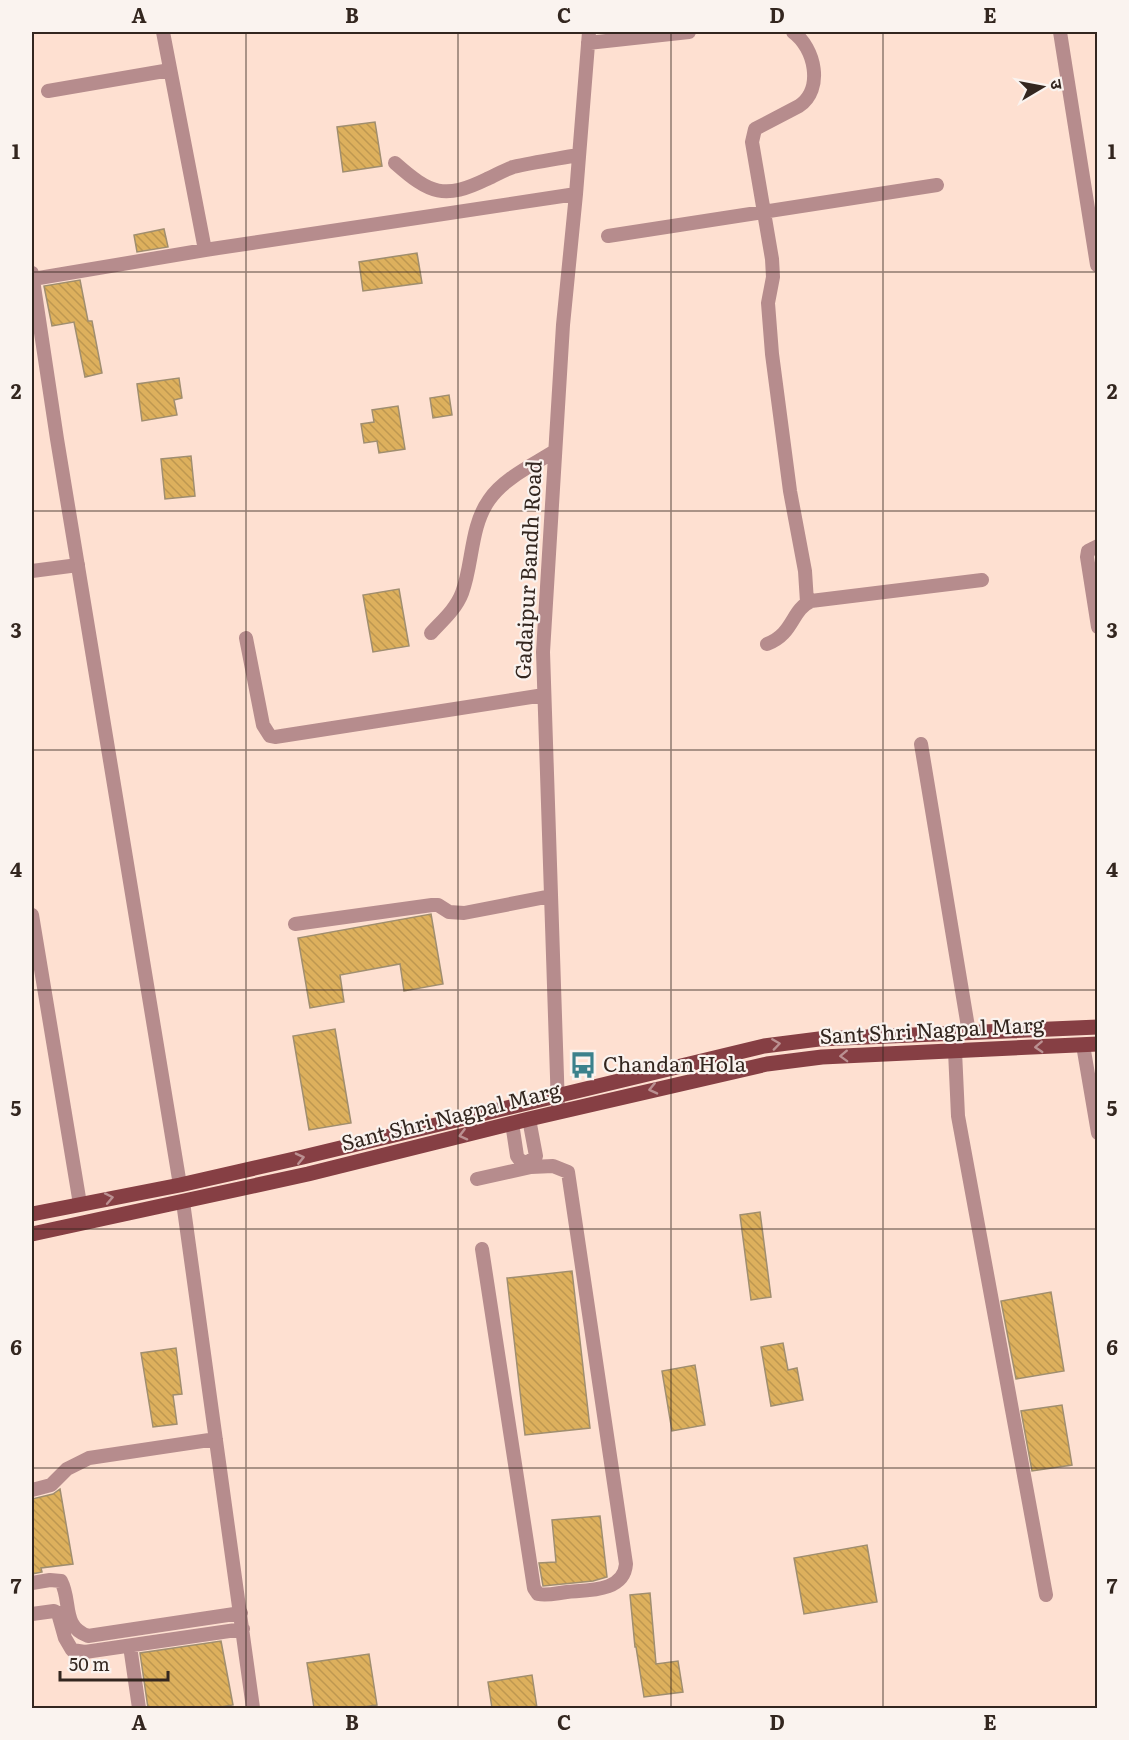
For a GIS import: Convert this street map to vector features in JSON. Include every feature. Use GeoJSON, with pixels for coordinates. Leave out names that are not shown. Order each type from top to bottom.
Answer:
{"type":"FeatureCollection","features":[{"type":"Feature","properties":{"kind":"main road","name":"Sant Shri Nagpal Marg"},"geometry":{"type":"LineString","coordinates":[[32,1214],[180,1185],[303,1157],[716,1056],[783,1043],[819,1039],[1098,1027]]}},
{"type":"Feature","properties":{"kind":"main road","name":"Sant Shri Nagpal Marg"},"geometry":{"type":"LineString","coordinates":[[32,1234],[308,1174],[528,1119],[767,1064],[822,1057],[1090,1045]]}},
{"type":"Feature","properties":{"kind":"street"},"geometry":{"type":"LineString","coordinates":[[163,32],[205,250]]}},
{"type":"Feature","properties":{"kind":"street"},"geometry":{"type":"LineString","coordinates":[[588,37],[690,32]]}},
{"type":"Feature","properties":{"kind":"street"},"geometry":{"type":"LineString","coordinates":[[793,32],[800,36],[812,59],[813,86],[806,101],[755,129],[752,151],[772,259],[773,278],[768,303],[772,354],[790,491],[805,571],[807,602]]}},
{"type":"Feature","properties":{"kind":"street"},"geometry":{"type":"LineString","coordinates":[[1060,32],[1097,266]]}},
{"type":"Feature","properties":{"kind":"street","name":"Gadaipur Bandh Road"},"geometry":{"type":"LineString","coordinates":[[559,1112],[543,652],[563,325],[588,37]]}},
{"type":"Feature","properties":{"kind":"street"},"geometry":{"type":"LineString","coordinates":[[48,91],[170,70]]}},
{"type":"Feature","properties":{"kind":"street"},"geometry":{"type":"LineString","coordinates":[[395,163],[428,189],[442,192],[467,188],[512,168],[578,155]]}},
{"type":"Feature","properties":{"kind":"street"},"geometry":{"type":"LineString","coordinates":[[608,236],[937,185]]}},
{"type":"Feature","properties":{"kind":"street"},"geometry":{"type":"LineString","coordinates":[[180,1185],[32,276],[576,194]]}},
{"type":"Feature","properties":{"kind":"street"},"geometry":{"type":"LineString","coordinates":[[431,633],[456,605],[462,593],[481,514],[488,501],[506,483],[555,451]]}},
{"type":"Feature","properties":{"kind":"street"},"geometry":{"type":"LineString","coordinates":[[1098,546],[1088,551],[1087,557],[1098,627]]}},
{"type":"Feature","properties":{"kind":"street"},"geometry":{"type":"LineString","coordinates":[[32,571],[78,565]]}},
{"type":"Feature","properties":{"kind":"street"},"geometry":{"type":"LineString","coordinates":[[767,644],[775,641],[786,631],[807,602],[900,588],[982,580]]}},
{"type":"Feature","properties":{"kind":"street"},"geometry":{"type":"LineString","coordinates":[[246,638],[263,725],[270,736],[275,737],[544,695]]}},
{"type":"Feature","properties":{"kind":"street"},"geometry":{"type":"LineString","coordinates":[[921,744],[969,1033]]}},
{"type":"Feature","properties":{"kind":"street"},"geometry":{"type":"LineString","coordinates":[[295,924],[432,905],[438,905],[449,912],[471,912],[550,896]]}},
{"type":"Feature","properties":{"kind":"street"},"geometry":{"type":"LineString","coordinates":[[32,915],[80,1204]]}},
{"type":"Feature","properties":{"kind":"street"},"geometry":{"type":"LineString","coordinates":[[1090,1045],[1098,1132]]}},
{"type":"Feature","properties":{"kind":"street"},"geometry":{"type":"LineString","coordinates":[[955,1051],[958,1116],[1046,1595]]}},
{"type":"Feature","properties":{"kind":"street"},"geometry":{"type":"LineString","coordinates":[[477,1179],[530,1164],[536,1156],[528,1119]]}},
{"type":"Feature","properties":{"kind":"street"},"geometry":{"type":"LineString","coordinates":[[482,1249],[534,1588],[538,1594],[548,1595],[600,1590],[620,1580],[626,1572],[626,1564],[568,1172],[553,1166],[522,1163],[517,1156],[512,1123]]}},
{"type":"Feature","properties":{"kind":"street"},"geometry":{"type":"LineString","coordinates":[[183,1202],[253,1708]]}},
{"type":"Feature","properties":{"kind":"street"},"geometry":{"type":"LineString","coordinates":[[32,1490],[51,1485],[67,1469],[89,1458],[216,1439]]}},
{"type":"Feature","properties":{"kind":"street"},"geometry":{"type":"LineString","coordinates":[[32,1583],[61,1581],[65,1588],[72,1624],[78,1632],[88,1636],[241,1613]]}},
{"type":"Feature","properties":{"kind":"street"},"geometry":{"type":"LineString","coordinates":[[32,1614],[54,1611],[58,1613],[65,1638],[72,1650],[86,1652],[243,1629]]}},
{"type":"Feature","properties":{"kind":"street"},"geometry":{"type":"LineString","coordinates":[[130,1646],[140,1708]]}},
{"type":"Feature","properties":{"kind":"building"},"geometry":{"type":"Polygon","coordinates":[[[375,122],[382,166],[343,172],[337,127],[375,122]]]}},
{"type":"Feature","properties":{"kind":"building"},"geometry":{"type":"Polygon","coordinates":[[[164,229],[168,247],[137,252],[134,235],[164,229]]]}},
{"type":"Feature","properties":{"kind":"building"},"geometry":{"type":"Polygon","coordinates":[[[417,253],[422,283],[363,291],[359,262],[417,253]]]}},
{"type":"Feature","properties":{"kind":"building"},"geometry":{"type":"Polygon","coordinates":[[[80,280],[88,321],[92,321],[102,373],[85,377],[74,322],[52,326],[44,286],[80,280]]]}},
{"type":"Feature","properties":{"kind":"building"},"geometry":{"type":"Polygon","coordinates":[[[179,378],[182,398],[174,400],[177,415],[142,421],[137,384],[179,378]]]}},
{"type":"Feature","properties":{"kind":"building"},"geometry":{"type":"Polygon","coordinates":[[[449,395],[452,415],[433,418],[430,398],[449,395]]]}},
{"type":"Feature","properties":{"kind":"building"},"geometry":{"type":"Polygon","coordinates":[[[398,406],[405,449],[379,453],[377,441],[364,443],[361,424],[374,422],[372,410],[398,406]]]}},
{"type":"Feature","properties":{"kind":"building"},"geometry":{"type":"Polygon","coordinates":[[[191,456],[195,496],[165,499],[161,459],[191,456]]]}},
{"type":"Feature","properties":{"kind":"building"},"geometry":{"type":"Polygon","coordinates":[[[399,589],[409,646],[373,652],[363,595],[399,589]]]}},
{"type":"Feature","properties":{"kind":"building"},"geometry":{"type":"Polygon","coordinates":[[[431,914],[443,984],[404,991],[400,964],[340,975],[344,1002],[310,1008],[298,938],[431,914]]]}},
{"type":"Feature","properties":{"kind":"building"},"geometry":{"type":"Polygon","coordinates":[[[335,1029],[351,1123],[309,1130],[293,1036],[335,1029]]]}},
{"type":"Feature","properties":{"kind":"building"},"geometry":{"type":"Polygon","coordinates":[[[760,1212],[771,1297],[751,1300],[740,1215],[760,1212]]]}},
{"type":"Feature","properties":{"kind":"building"},"geometry":{"type":"Polygon","coordinates":[[[572,1271],[590,1428],[525,1435],[507,1278],[572,1271]]]}},
{"type":"Feature","properties":{"kind":"building"},"geometry":{"type":"Polygon","coordinates":[[[1051,1292],[1064,1371],[1016,1379],[1001,1301],[1051,1292]]]}},
{"type":"Feature","properties":{"kind":"building"},"geometry":{"type":"Polygon","coordinates":[[[783,1343],[788,1370],[797,1368],[803,1400],[771,1406],[761,1347],[783,1343]]]}},
{"type":"Feature","properties":{"kind":"building"},"geometry":{"type":"Polygon","coordinates":[[[176,1348],[182,1394],[173,1395],[177,1424],[153,1427],[141,1353],[176,1348]]]}},
{"type":"Feature","properties":{"kind":"building"},"geometry":{"type":"Polygon","coordinates":[[[695,1365],[705,1425],[672,1431],[662,1371],[695,1365]]]}},
{"type":"Feature","properties":{"kind":"building"},"geometry":{"type":"Polygon","coordinates":[[[1062,1405],[1072,1465],[1032,1471],[1021,1411],[1062,1405]]]}},
{"type":"Feature","properties":{"kind":"building"},"geometry":{"type":"Polygon","coordinates":[[[60,1489],[73,1564],[41,1568],[42,1572],[32,1574],[32,1499],[53,1494],[60,1489]]]}},
{"type":"Feature","properties":{"kind":"building"},"geometry":{"type":"Polygon","coordinates":[[[600,1516],[607,1577],[593,1581],[543,1586],[539,1563],[556,1562],[552,1520],[600,1516]]]}},
{"type":"Feature","properties":{"kind":"building"},"geometry":{"type":"Polygon","coordinates":[[[867,1545],[877,1602],[804,1614],[794,1558],[867,1545]]]}},
{"type":"Feature","properties":{"kind":"building"},"geometry":{"type":"Polygon","coordinates":[[[650,1593],[656,1664],[678,1661],[683,1692],[644,1697],[635,1647],[630,1595],[650,1593]]]}},
{"type":"Feature","properties":{"kind":"building"},"geometry":{"type":"Polygon","coordinates":[[[221,1641],[233,1705],[214,1708],[148,1708],[140,1653],[221,1641]]]}},
{"type":"Feature","properties":{"kind":"building"},"geometry":{"type":"Polygon","coordinates":[[[369,1654],[377,1705],[356,1708],[314,1708],[307,1663],[369,1654]]]}},
{"type":"Feature","properties":{"kind":"building"},"geometry":{"type":"Polygon","coordinates":[[[532,1675],[537,1708],[492,1708],[488,1682],[532,1675]]]}},
{"type":"Feature","properties":{"kind":"place","name":"Chandan Hola"},"geometry":{"type":"Point","coordinates":[583,1065]}}]}
